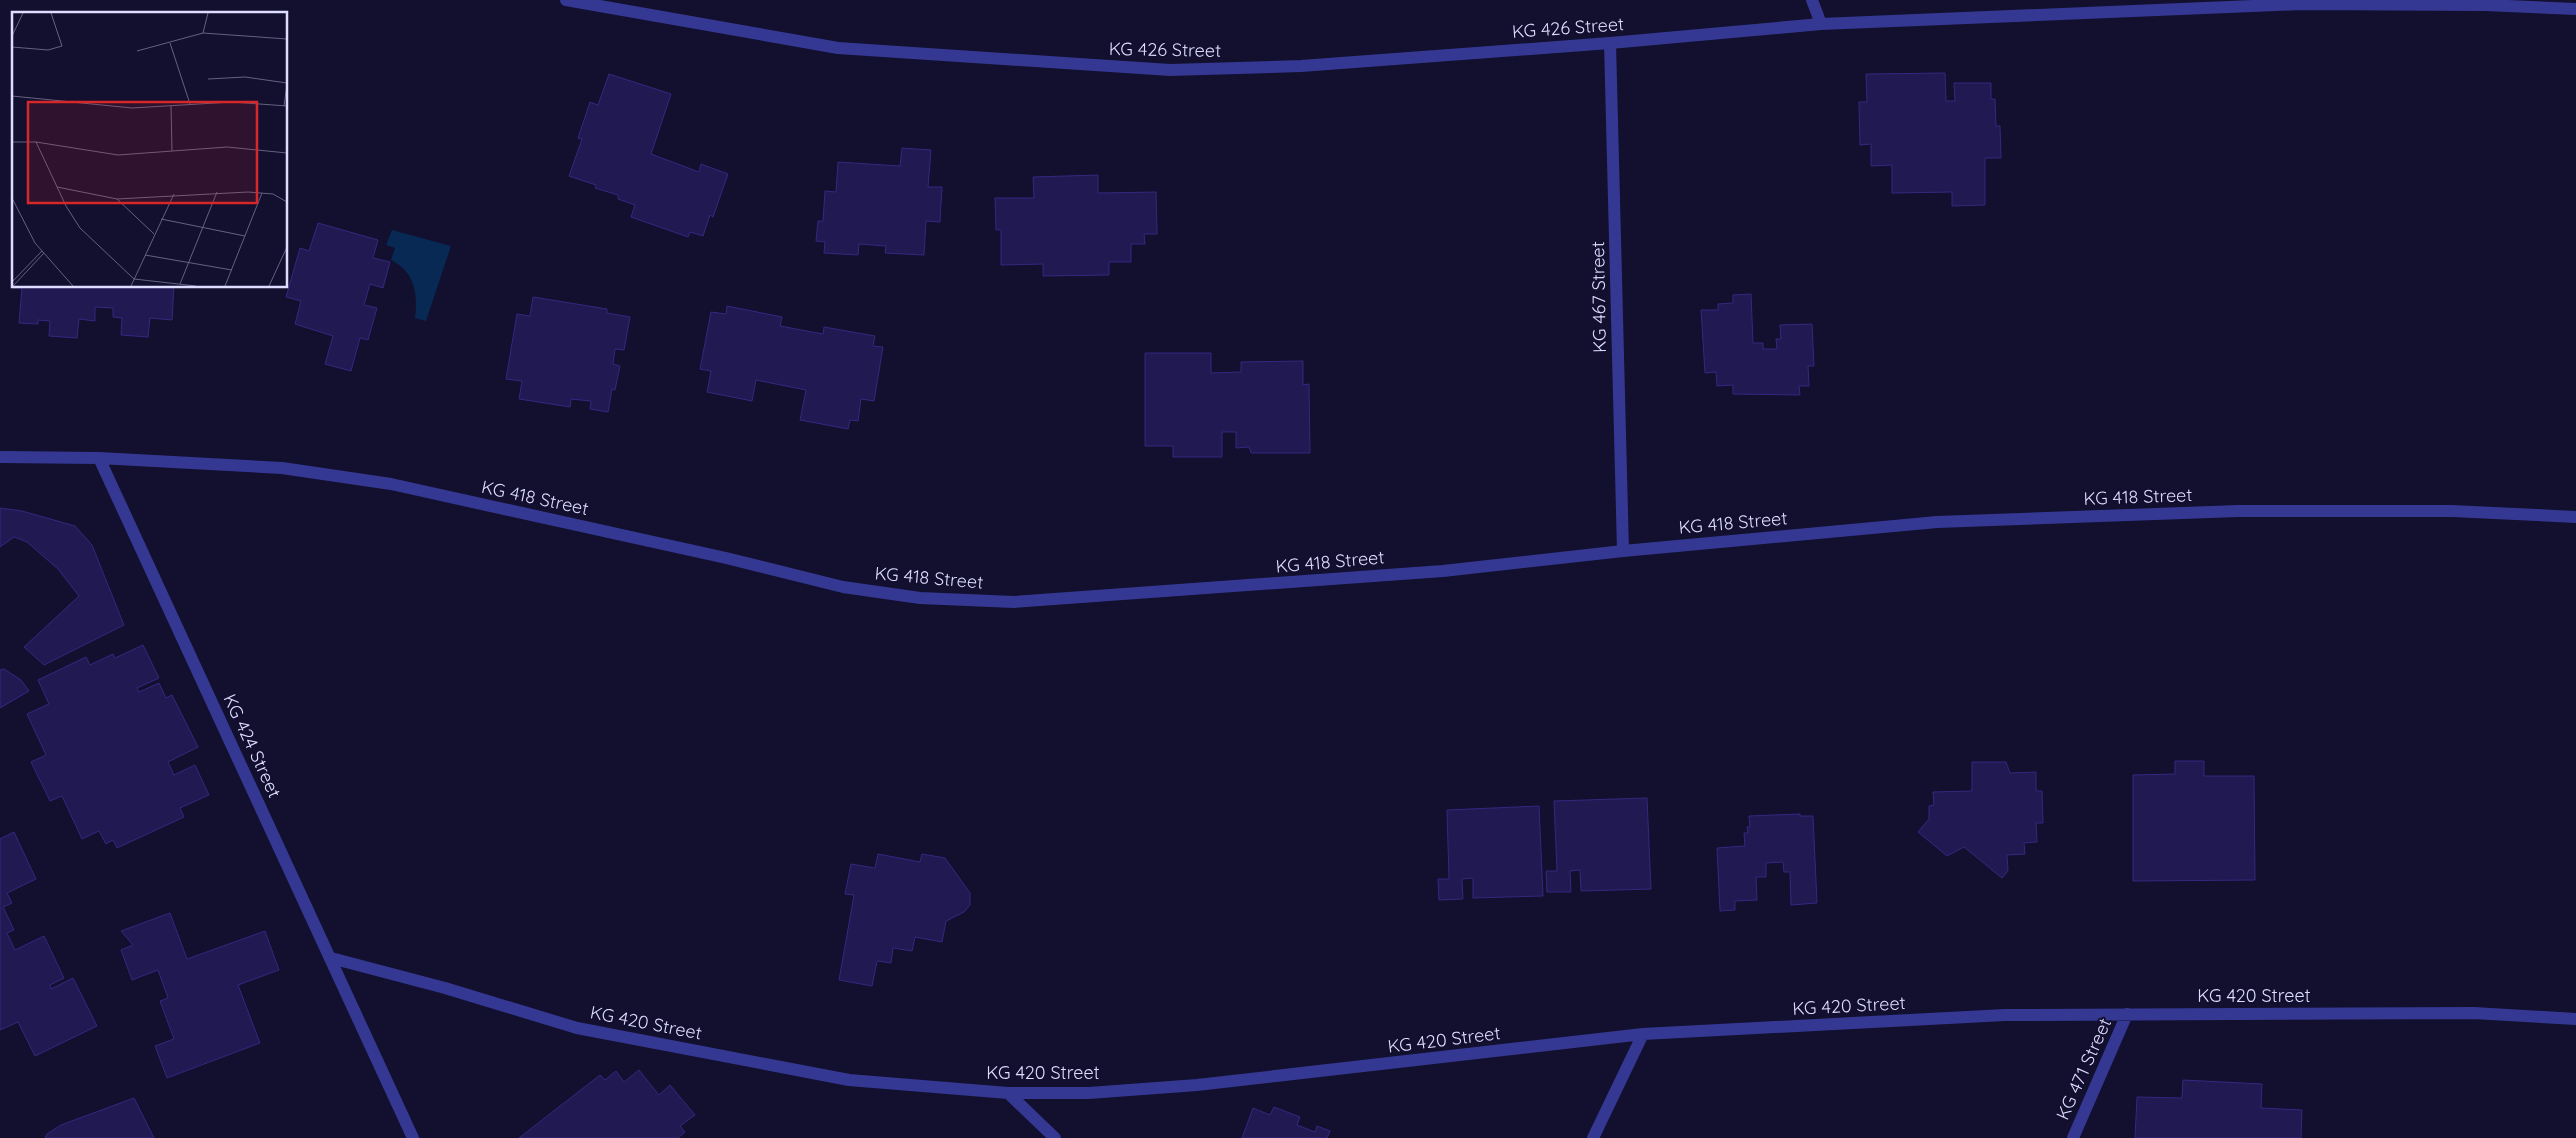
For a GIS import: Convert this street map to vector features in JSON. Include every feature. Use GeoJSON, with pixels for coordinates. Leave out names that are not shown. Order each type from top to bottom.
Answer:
{"type":"FeatureCollection","features":[{"type":"Feature","properties":{"kind":"street","name":"KG 426 Street"},"geometry":{"type":"LineString","coordinates":[[566,0],[838,48],[1170,70],[1301,66],[1610,43],[1821,24],[2301,4],[2485,5],[2576,9]]}},
{"type":"Feature","properties":{"kind":"street"},"geometry":{"type":"LineString","coordinates":[[1812,0],[1821,24]]}},
{"type":"Feature","properties":{"kind":"street","name":"KG 467 Street"},"geometry":{"type":"LineString","coordinates":[[1610,43],[1623,551]]}},
{"type":"Feature","properties":{"kind":"street"},"geometry":{"type":"LineString","coordinates":[[0,457],[99,458]]}},
{"type":"Feature","properties":{"kind":"street","name":"KG 418 Street"},"geometry":{"type":"LineString","coordinates":[[99,458],[282,468],[391,484],[726,558],[843,587],[920,598],[1014,602],[1443,571],[1623,551],[1937,522],[2219,511],[2452,511],[2576,517]]}},
{"type":"Feature","properties":{"kind":"street","name":"KG 424 Street"},"geometry":{"type":"LineString","coordinates":[[99,458],[413,1138]]}},
{"type":"Feature","properties":{"kind":"street","name":"KG 420 Street"},"geometry":{"type":"LineString","coordinates":[[331,958],[445,988],[577,1028],[849,1080],[1008,1093],[1089,1093],[1197,1085],[1643,1034],[2004,1015],[2474,1013],[2576,1019]]}},
{"type":"Feature","properties":{"kind":"street","name":"KG 471 Street"},"geometry":{"type":"LineString","coordinates":[[2072,1138],[2127,1014]]}},
{"type":"Feature","properties":{"kind":"street"},"geometry":{"type":"LineString","coordinates":[[1593,1138],[1643,1034]]}},
{"type":"Feature","properties":{"kind":"street"},"geometry":{"type":"LineString","coordinates":[[1008,1093],[1055,1138]]}},
{"type":"Feature","properties":{"kind":"water"},"geometry":{"type":"Polygon","coordinates":[[[392,230],[451,246],[426,321],[415,318],[416,300],[413,284],[405,271],[391,260],[395,248],[386,245],[392,230]]]}},
{"type":"Feature","properties":{"kind":"building"},"geometry":{"type":"Polygon","coordinates":[[[1945,73],[1946,101],[1955,101],[1954,83],[1991,83],[1991,99],[1995,99],[1996,126],[2000,126],[2001,158],[1985,158],[1985,205],[1952,206],[1952,192],[1892,193],[1892,165],[1871,166],[1871,144],[1860,145],[1859,102],[1867,102],[1866,74],[1945,73]]]}},
{"type":"Feature","properties":{"kind":"building"},"geometry":{"type":"Polygon","coordinates":[[[609,74],[671,94],[651,154],[699,172],[701,164],[728,174],[713,217],[710,215],[703,236],[690,232],[688,237],[631,217],[635,205],[618,199],[618,195],[595,188],[596,185],[569,176],[582,139],[578,138],[590,102],[598,105],[609,74]]]}},
{"type":"Feature","properties":{"kind":"building"},"geometry":{"type":"Polygon","coordinates":[[[902,148],[931,150],[928,187],[942,187],[940,222],[926,221],[924,255],[885,253],[886,246],[859,244],[858,255],[824,253],[825,242],[816,241],[818,221],[823,221],[825,191],[836,192],[838,162],[900,166],[902,148]]]}},
{"type":"Feature","properties":{"kind":"building"},"geometry":{"type":"Polygon","coordinates":[[[1098,175],[1098,193],[1156,192],[1157,234],[1144,234],[1145,244],[1131,244],[1131,262],[1109,262],[1109,275],[1043,276],[1043,264],[1001,265],[1001,230],[996,230],[995,198],[1034,198],[1033,177],[1098,175]]]}},
{"type":"Feature","properties":{"kind":"building"},"geometry":{"type":"Polygon","coordinates":[[[318,223],[378,240],[373,258],[390,262],[383,288],[370,284],[364,305],[377,308],[368,340],[360,338],[351,371],[325,364],[333,336],[295,324],[301,301],[286,297],[300,248],[309,251],[318,223]]]}},
{"type":"Feature","properties":{"kind":"building"},"geometry":{"type":"Polygon","coordinates":[[[22,288],[174,288],[172,320],[150,318],[148,337],[121,335],[122,318],[113,317],[113,308],[95,307],[95,321],[79,319],[77,338],[49,336],[50,321],[38,320],[38,324],[19,323],[22,288]]]}},
{"type":"Feature","properties":{"kind":"building"},"geometry":{"type":"Polygon","coordinates":[[[1751,294],[1753,343],[1763,343],[1763,349],[1777,349],[1776,339],[1781,339],[1780,325],[1812,324],[1814,366],[1808,366],[1809,386],[1799,386],[1800,395],[1733,394],[1733,385],[1717,386],[1716,372],[1705,373],[1701,310],[1718,310],[1718,304],[1733,303],[1733,295],[1751,294]]]}},
{"type":"Feature","properties":{"kind":"building"},"geometry":{"type":"Polygon","coordinates":[[[533,297],[607,309],[607,313],[630,317],[624,350],[615,349],[613,364],[620,366],[615,390],[612,389],[608,412],[590,409],[591,401],[571,399],[570,407],[519,399],[522,381],[506,379],[517,314],[530,316],[533,297]]]}},
{"type":"Feature","properties":{"kind":"building"},"geometry":{"type":"Polygon","coordinates":[[[727,306],[782,317],[780,326],[823,334],[824,327],[875,336],[873,346],[883,347],[874,401],[861,399],[858,421],[850,420],[848,429],[800,420],[806,390],[756,380],[752,401],[707,392],[711,371],[700,369],[711,312],[726,314],[727,306]]]}},
{"type":"Feature","properties":{"kind":"building"},"geometry":{"type":"Polygon","coordinates":[[[1145,353],[1211,353],[1211,373],[1241,372],[1241,362],[1303,361],[1303,385],[1309,384],[1310,453],[1251,453],[1249,447],[1236,448],[1236,432],[1222,432],[1222,457],[1173,457],[1173,446],[1145,446],[1145,353]]]}},
{"type":"Feature","properties":{"kind":"building"},"geometry":{"type":"Polygon","coordinates":[[[0,508],[22,511],[75,526],[92,545],[124,625],[44,665],[24,647],[79,596],[58,569],[27,542],[14,537],[0,547],[0,508]]]}},
{"type":"Feature","properties":{"kind":"building"},"geometry":{"type":"Polygon","coordinates":[[[143,645],[159,678],[137,688],[139,692],[159,683],[166,698],[172,695],[198,747],[168,762],[174,775],[195,765],[209,795],[180,808],[184,817],[117,848],[113,840],[106,844],[99,831],[82,839],[62,796],[50,801],[31,762],[46,755],[27,714],[49,704],[38,680],[86,657],[90,665],[113,654],[115,658],[143,645]]]}},
{"type":"Feature","properties":{"kind":"building"},"geometry":{"type":"Polygon","coordinates":[[[4,669],[21,680],[29,691],[0,708],[0,670],[4,669]]]}},
{"type":"Feature","properties":{"kind":"building"},"geometry":{"type":"Polygon","coordinates":[[[2175,761],[2204,761],[2204,776],[2254,776],[2255,880],[2133,881],[2133,775],[2175,774],[2175,761]]]}},
{"type":"Feature","properties":{"kind":"building"},"geometry":{"type":"Polygon","coordinates":[[[1972,762],[2006,762],[2010,773],[2036,772],[2036,791],[2042,791],[2043,823],[2036,823],[2037,842],[2024,843],[2025,854],[2007,855],[2008,871],[2002,878],[1964,847],[1947,856],[1918,832],[1929,819],[1929,806],[1934,805],[1933,792],[1972,791],[1972,762]]]}},
{"type":"Feature","properties":{"kind":"building"},"geometry":{"type":"Polygon","coordinates":[[[1647,798],[1651,889],[1581,891],[1580,870],[1570,871],[1571,892],[1547,892],[1546,871],[1557,871],[1554,801],[1647,798]]]}},
{"type":"Feature","properties":{"kind":"building"},"geometry":{"type":"Polygon","coordinates":[[[1539,806],[1543,896],[1473,898],[1473,878],[1462,879],[1463,899],[1439,900],[1438,879],[1449,879],[1447,810],[1539,806]]]}},
{"type":"Feature","properties":{"kind":"building"},"geometry":{"type":"Polygon","coordinates":[[[1800,814],[1800,816],[1813,816],[1817,903],[1791,905],[1790,872],[1784,872],[1783,862],[1766,863],[1766,877],[1756,877],[1757,900],[1735,901],[1735,910],[1720,911],[1717,848],[1745,846],[1744,833],[1748,833],[1747,827],[1750,827],[1749,816],[1800,814]]]}},
{"type":"Feature","properties":{"kind":"building"},"geometry":{"type":"Polygon","coordinates":[[[14,832],[36,879],[7,893],[12,903],[3,907],[14,930],[7,933],[15,950],[44,936],[64,978],[50,985],[51,989],[73,978],[97,1026],[35,1056],[18,1022],[0,1030],[0,839],[14,832]]]}},
{"type":"Feature","properties":{"kind":"building"},"geometry":{"type":"Polygon","coordinates":[[[878,854],[920,862],[922,854],[945,858],[970,893],[970,905],[964,912],[946,921],[942,942],[915,937],[912,951],[893,948],[891,963],[877,961],[872,986],[839,980],[854,895],[845,894],[851,864],[875,868],[878,854]]]}},
{"type":"Feature","properties":{"kind":"building"},"geometry":{"type":"Polygon","coordinates":[[[170,913],[187,959],[265,931],[279,970],[238,985],[260,1043],[167,1078],[155,1046],[174,1039],[160,1001],[168,998],[158,970],[132,980],[121,950],[133,945],[121,931],[170,913]]]}},
{"type":"Feature","properties":{"kind":"building"},"geometry":{"type":"Polygon","coordinates":[[[639,1070],[659,1095],[670,1085],[695,1115],[680,1126],[685,1132],[678,1138],[519,1138],[600,1075],[605,1080],[616,1071],[624,1082],[639,1070]]]}},
{"type":"Feature","properties":{"kind":"building"},"geometry":{"type":"Polygon","coordinates":[[[2183,1080],[2262,1084],[2261,1108],[2302,1110],[2301,1138],[2135,1138],[2137,1097],[2182,1098],[2183,1080]]]}},
{"type":"Feature","properties":{"kind":"building"},"geometry":{"type":"Polygon","coordinates":[[[134,1098],[154,1138],[45,1138],[47,1134],[61,1125],[134,1098]]]}},
{"type":"Feature","properties":{"kind":"building"},"geometry":{"type":"Polygon","coordinates":[[[1274,1107],[1300,1117],[1297,1125],[1315,1132],[1317,1126],[1330,1131],[1327,1138],[1242,1138],[1253,1108],[1270,1115],[1274,1107]]]}}]}
